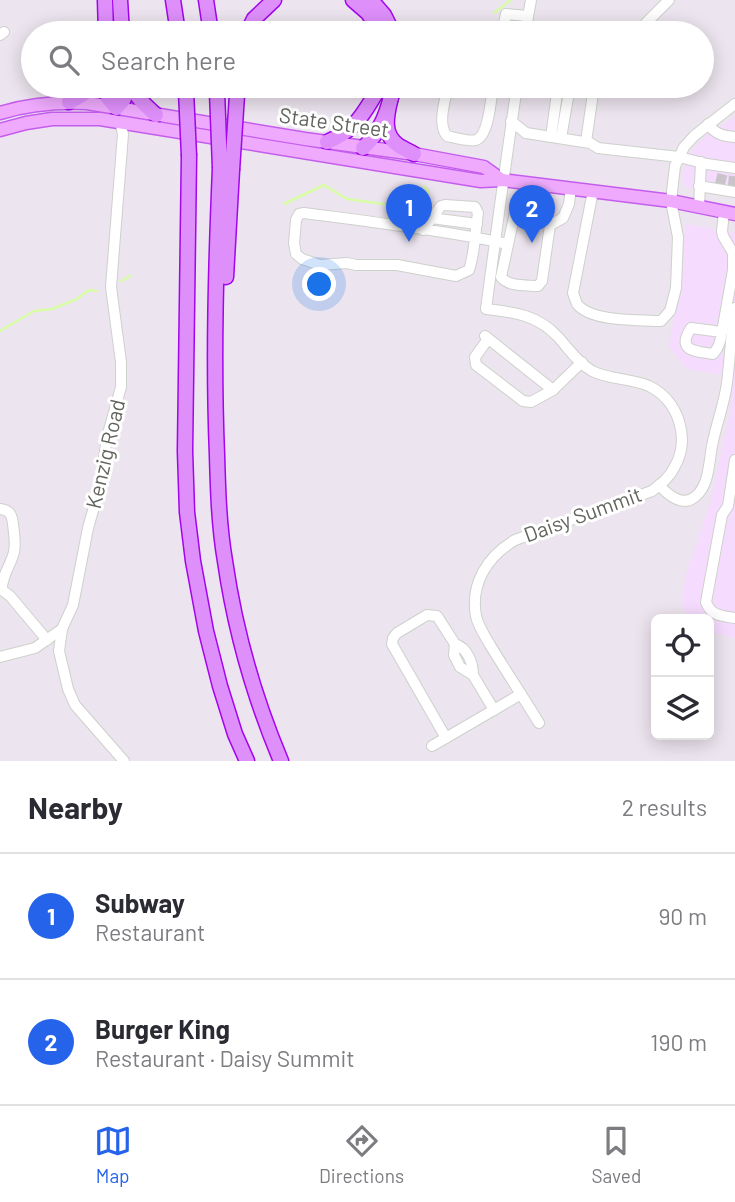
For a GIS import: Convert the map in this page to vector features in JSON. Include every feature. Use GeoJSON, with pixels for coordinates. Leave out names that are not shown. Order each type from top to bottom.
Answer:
{"type":"FeatureCollection","features":[{"type":"Feature","properties":{"kind":"highway"},"geometry":{"type":"LineString","coordinates":[[105,0],[106,21]]}},
{"type":"Feature","properties":{"kind":"highway"},"geometry":{"type":"LineString","coordinates":[[120,0],[121,21]]}},
{"type":"Feature","properties":{"kind":"highway"},"geometry":{"type":"LineString","coordinates":[[173,0],[176,21]]}},
{"type":"Feature","properties":{"kind":"highway"},"geometry":{"type":"LineString","coordinates":[[206,0],[209,21]]}},
{"type":"Feature","properties":{"kind":"highway"},"geometry":{"type":"LineString","coordinates":[[253,21],[274,0]]}},
{"type":"Feature","properties":{"kind":"highway"},"geometry":{"type":"LineString","coordinates":[[353,0],[373,21]]}},
{"type":"Feature","properties":{"kind":"highway"},"geometry":{"type":"LineString","coordinates":[[372,0],[387,21]]}},
{"type":"Feature","properties":{"kind":"highway"},"geometry":{"type":"LineString","coordinates":[[69,102],[76,98]]}},
{"type":"Feature","properties":{"kind":"highway"},"geometry":{"type":"LineString","coordinates":[[108,98],[118,115]]}},
{"type":"Feature","properties":{"kind":"highway"},"geometry":{"type":"LineString","coordinates":[[118,115],[124,98]]}},
{"type":"Feature","properties":{"kind":"highway"},"geometry":{"type":"LineString","coordinates":[[138,98],[156,115]]}},
{"type":"Feature","properties":{"kind":"highway"},"geometry":{"type":"LineString","coordinates":[[186,98],[189,156],[185,438],[187,512],[206,631],[235,734],[247,761]]}},
{"type":"Feature","properties":{"kind":"highway"},"geometry":{"type":"LineString","coordinates":[[218,98],[226,169]]}},
{"type":"Feature","properties":{"kind":"highway"},"geometry":{"type":"LineString","coordinates":[[236,98],[226,169],[215,418],[221,532],[229,589],[248,670],[281,761]]}},
{"type":"Feature","properties":{"kind":"highway"},"geometry":{"type":"LineString","coordinates":[[327,142],[340,137],[353,127],[379,98]]}},
{"type":"Feature","properties":{"kind":"highway"},"geometry":{"type":"LineString","coordinates":[[362,154],[379,130],[385,98]]}},
{"type":"Feature","properties":{"kind":"highway"},"geometry":{"type":"LineString","coordinates":[[387,98],[387,131],[394,141],[415,154]]}},
{"type":"Feature","properties":{"kind":"main road"},"geometry":{"type":"LineString","coordinates":[[0,113],[21,107],[69,102],[118,115]]}},
{"type":"Feature","properties":{"kind":"main road"},"geometry":{"type":"LineString","coordinates":[[0,130],[52,119],[118,115]]}},
{"type":"Feature","properties":{"kind":"main road","name":"State Street"},"geometry":{"type":"LineString","coordinates":[[118,115],[156,115],[327,142],[362,154],[415,154],[484,167],[502,180]]}},
{"type":"Feature","properties":{"kind":"main road","name":"State Street"},"geometry":{"type":"LineString","coordinates":[[118,115],[362,154],[481,181],[502,180],[571,188],[671,201],[730,213]]}},
{"type":"Feature","properties":{"kind":"street"},"geometry":{"type":"LineString","coordinates":[[527,21],[531,0]]}},
{"type":"Feature","properties":{"kind":"street"},"geometry":{"type":"LineString","coordinates":[[648,21],[669,0]]}},
{"type":"Feature","properties":{"kind":"street"},"geometry":{"type":"LineString","coordinates":[[505,21],[506,14],[528,16]]}},
{"type":"Feature","properties":{"kind":"street"},"geometry":{"type":"LineString","coordinates":[[445,98],[442,130],[447,136],[475,141],[486,131],[491,98]]}},
{"type":"Feature","properties":{"kind":"street"},"geometry":{"type":"LineString","coordinates":[[495,241],[515,98]]}},
{"type":"Feature","properties":{"kind":"street"},"geometry":{"type":"LineString","coordinates":[[556,138],[564,98]]}},
{"type":"Feature","properties":{"kind":"street"},"geometry":{"type":"LineString","coordinates":[[586,142],[590,98]]}},
{"type":"Feature","properties":{"kind":"street"},"geometry":{"type":"LineString","coordinates":[[593,191],[573,293],[577,303],[587,312],[610,318],[661,321],[670,311],[676,288],[678,237],[671,201],[673,175],[679,157],[694,136],[735,104]]}},
{"type":"Feature","properties":{"kind":"street","name":"Kenzig Road"},"geometry":{"type":"LineString","coordinates":[[118,115],[123,134],[111,287],[121,362],[121,387],[107,437],[97,497],[73,605],[62,629],[59,645],[70,697],[124,761]]}},
{"type":"Feature","properties":{"kind":"street"},"geometry":{"type":"LineString","coordinates":[[512,121],[526,133],[586,142],[598,148],[679,157],[729,169],[734,174]]}},
{"type":"Feature","properties":{"kind":"street"},"geometry":{"type":"LineString","coordinates":[[708,124],[718,134],[735,137]]}},
{"type":"Feature","properties":{"kind":"street"},"geometry":{"type":"LineString","coordinates":[[509,140],[526,133]]}},
{"type":"Feature","properties":{"kind":"street"},"geometry":{"type":"LineString","coordinates":[[699,206],[701,162]]}},
{"type":"Feature","properties":{"kind":"street"},"geometry":{"type":"LineString","coordinates":[[699,186],[733,190]]}},
{"type":"Feature","properties":{"kind":"street"},"geometry":{"type":"LineString","coordinates":[[550,225],[563,218],[567,211],[571,188]]}},
{"type":"Feature","properties":{"kind":"street"},"geometry":{"type":"LineString","coordinates":[[423,230],[438,208],[445,205],[475,207],[478,213],[477,224],[475,237],[472,259],[469,270],[456,276],[397,265],[320,265],[302,260],[296,254],[294,243],[296,220],[299,214],[304,213],[423,230],[475,237],[508,244]]}},
{"type":"Feature","properties":{"kind":"street"},"geometry":{"type":"LineString","coordinates":[[659,485],[668,495],[685,500],[695,498],[704,485],[726,391],[726,330],[733,253],[722,231],[730,213]]}},
{"type":"Feature","properties":{"kind":"street"},"geometry":{"type":"LineString","coordinates":[[516,215],[547,221],[550,225],[542,281],[538,286],[504,281],[502,277],[514,217],[516,215]]}},
{"type":"Feature","properties":{"kind":"street"},"geometry":{"type":"LineString","coordinates":[[431,218],[477,224]]}},
{"type":"Feature","properties":{"kind":"street","name":"Daisy Summit"},"geometry":{"type":"LineString","coordinates":[[495,241],[486,309],[538,320],[592,370],[606,376],[647,385],[667,400],[679,421],[682,434],[682,447],[674,469],[652,491],[515,540],[502,548],[480,575],[475,602],[476,615],[484,634],[539,723]]}},
{"type":"Feature","properties":{"kind":"street"},"geometry":{"type":"LineString","coordinates":[[726,330],[735,308]]}},
{"type":"Feature","properties":{"kind":"street"},"geometry":{"type":"LineString","coordinates":[[553,390],[487,338],[475,357],[476,365],[523,401],[531,402],[553,390],[558,387],[582,362]]}},
{"type":"Feature","properties":{"kind":"street"},"geometry":{"type":"LineString","coordinates":[[735,460],[731,506],[722,515],[706,602],[716,615],[735,618]]}},
{"type":"Feature","properties":{"kind":"street"},"geometry":{"type":"LineString","coordinates":[[0,509],[10,514],[15,538],[14,552],[2,582],[2,590],[47,640]]}},
{"type":"Feature","properties":{"kind":"street"},"geometry":{"type":"LineString","coordinates":[[446,738],[392,644],[395,634],[429,614],[439,617],[455,644],[455,657],[460,667],[473,675],[494,710]]}},
{"type":"Feature","properties":{"kind":"street"},"geometry":{"type":"LineString","coordinates":[[0,657],[35,648],[62,629]]}},
{"type":"Feature","properties":{"kind":"street"},"geometry":{"type":"LineString","coordinates":[[432,746],[521,694]]}},
{"type":"Feature","properties":{"kind":"shaded area"},"geometry":{"type":"Polygon","coordinates":[[[735,117],[735,196],[685,187],[682,175],[690,154],[708,134],[735,117]]]}},
{"type":"Feature","properties":{"kind":"shaded area"},"geometry":{"type":"Polygon","coordinates":[[[686,224],[735,233],[735,638],[714,633],[714,614],[686,614],[681,603],[686,574],[711,500],[729,416],[733,377],[687,369],[669,347],[686,224]]]}},
{"type":"Feature","properties":{"kind":"waterway"},"geometry":{"type":"LineString","coordinates":[[494,13],[511,0]]}},
{"type":"Feature","properties":{"kind":"waterway"},"geometry":{"type":"LineString","coordinates":[[284,204],[324,185],[347,199],[406,207],[419,202],[427,195],[428,191],[424,186]]}},
{"type":"Feature","properties":{"kind":"waterway"},"geometry":{"type":"LineString","coordinates":[[121,281],[130,276]]}},
{"type":"Feature","properties":{"kind":"waterway"},"geometry":{"type":"LineString","coordinates":[[0,331],[34,311],[52,309],[77,299],[89,290],[97,291]]}},
{"type":"Feature","properties":{"kind":"tunnel"},"geometry":{"type":"LineString","coordinates":[[720,184],[723,172]]}},
{"type":"Feature","properties":{"kind":"tunnel"},"geometry":{"type":"LineString","coordinates":[[733,186],[734,174]]}},
{"type":"Feature","properties":{"kind":"place","name":"Subway"},"geometry":{"type":"Point","coordinates":[409,242]}},
{"type":"Feature","properties":{"kind":"place","name":"Burger King"},"geometry":{"type":"Point","coordinates":[532,243]}}]}
